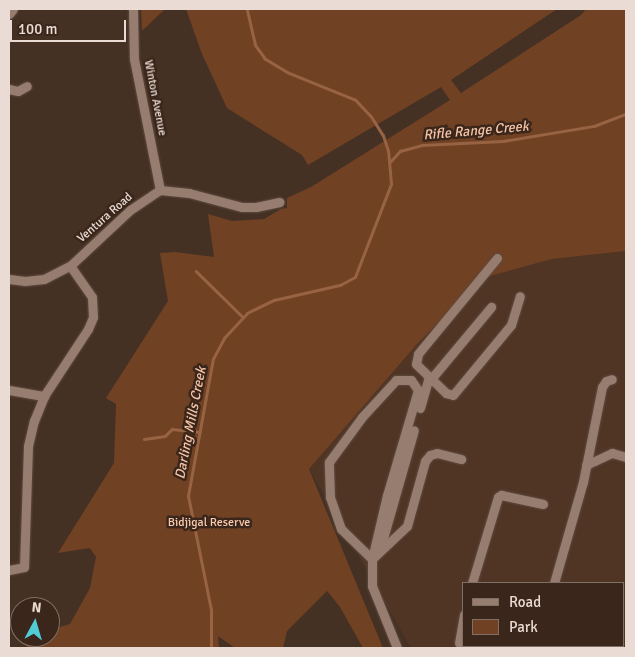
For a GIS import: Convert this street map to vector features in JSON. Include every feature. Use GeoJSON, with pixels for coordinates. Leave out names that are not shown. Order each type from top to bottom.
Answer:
{"type":"FeatureCollection","features":[{"type":"Feature","properties":{"kind":"street"},"geometry":{"type":"LineString","coordinates":[[9,14],[13,9]]}},
{"type":"Feature","properties":{"kind":"street","name":"Winton Avenue"},"geometry":{"type":"LineString","coordinates":[[132,9],[134,59],[160,190]]}},
{"type":"Feature","properties":{"kind":"street"},"geometry":{"type":"LineString","coordinates":[[9,89],[18,91],[27,86]]}},
{"type":"Feature","properties":{"kind":"street"},"geometry":{"type":"LineString","coordinates":[[160,190],[189,193],[242,207],[256,207],[279,202]]}},
{"type":"Feature","properties":{"kind":"street","name":"Ventura Road"},"geometry":{"type":"LineString","coordinates":[[9,279],[25,281],[44,279],[70,266],[130,210],[160,190]]}},
{"type":"Feature","properties":{"kind":"street"},"geometry":{"type":"LineString","coordinates":[[497,258],[417,356],[416,364],[446,393],[453,395],[511,325],[520,296]]}},
{"type":"Feature","properties":{"kind":"street"},"geometry":{"type":"LineString","coordinates":[[9,570],[24,566],[28,446],[34,421],[44,396],[88,328],[93,317],[92,298],[70,266]]}},
{"type":"Feature","properties":{"kind":"street"},"geometry":{"type":"LineString","coordinates":[[379,552],[430,378],[491,307]]}},
{"type":"Feature","properties":{"kind":"street"},"geometry":{"type":"LineString","coordinates":[[554,582],[586,465],[602,387],[606,381],[612,379]]}},
{"type":"Feature","properties":{"kind":"street"},"geometry":{"type":"LineString","coordinates":[[372,559],[341,529],[330,497],[329,462],[362,417],[396,380],[411,380],[418,390],[387,495],[372,559],[372,586],[397,648]]}},
{"type":"Feature","properties":{"kind":"street"},"geometry":{"type":"LineString","coordinates":[[9,390],[44,396]]}},
{"type":"Feature","properties":{"kind":"street"},"geometry":{"type":"LineString","coordinates":[[372,559],[407,526],[425,461],[430,455],[438,453],[461,459]]}},
{"type":"Feature","properties":{"kind":"street"},"geometry":{"type":"LineString","coordinates":[[586,465],[612,453],[626,457]]}},
{"type":"Feature","properties":{"kind":"street"},"geometry":{"type":"LineString","coordinates":[[472,582],[498,497],[501,495],[543,504]]}},
{"type":"Feature","properties":{"kind":"street"},"geometry":{"type":"LineString","coordinates":[[458,645],[462,624]]}},
{"type":"Feature","properties":{"kind":"shaded area"},"geometry":{"type":"Polygon","coordinates":[[[626,251],[626,648],[411,648],[309,469],[418,343],[483,278],[552,259],[626,251]]]}},
{"type":"Feature","properties":{"kind":"green space"},"geometry":{"type":"Polygon","coordinates":[[[141,9],[165,9],[142,31],[141,9]]]}},
{"type":"Feature","properties":{"kind":"green space","name":"Bidjigal Reserve"},"geometry":{"type":"Polygon","coordinates":[[[186,9],[557,9],[451,80],[461,93],[581,15],[586,9],[626,9],[626,251],[552,259],[483,278],[418,343],[309,469],[383,648],[363,648],[340,607],[327,591],[287,631],[283,648],[235,648],[218,636],[219,648],[27,647],[60,647],[60,627],[70,624],[90,588],[96,557],[90,548],[58,553],[114,463],[116,404],[106,398],[168,301],[160,253],[175,252],[214,257],[208,214],[232,221],[264,219],[281,209],[287,208],[287,198],[311,187],[450,100],[441,87],[308,165],[302,155],[227,108],[202,54],[186,9]]]}},
{"type":"Feature","properties":{"kind":"waterway","name":"Darling Mills Creek"},"geometry":{"type":"LineString","coordinates":[[211,648],[211,610],[188,496],[213,359],[224,338],[247,313],[274,300],[340,285],[355,277],[391,184],[388,151],[383,136],[371,117],[355,100],[288,73],[265,59],[255,45],[247,9]]}},
{"type":"Feature","properties":{"kind":"waterway","name":"Rifle Range Creek"},"geometry":{"type":"LineString","coordinates":[[390,162],[400,151],[422,145],[503,141],[594,126],[626,114]]}},
{"type":"Feature","properties":{"kind":"waterway"},"geometry":{"type":"LineString","coordinates":[[196,271],[243,317]]}},
{"type":"Feature","properties":{"kind":"waterway"},"geometry":{"type":"LineString","coordinates":[[144,439],[165,436],[172,429],[200,432]]}}]}
